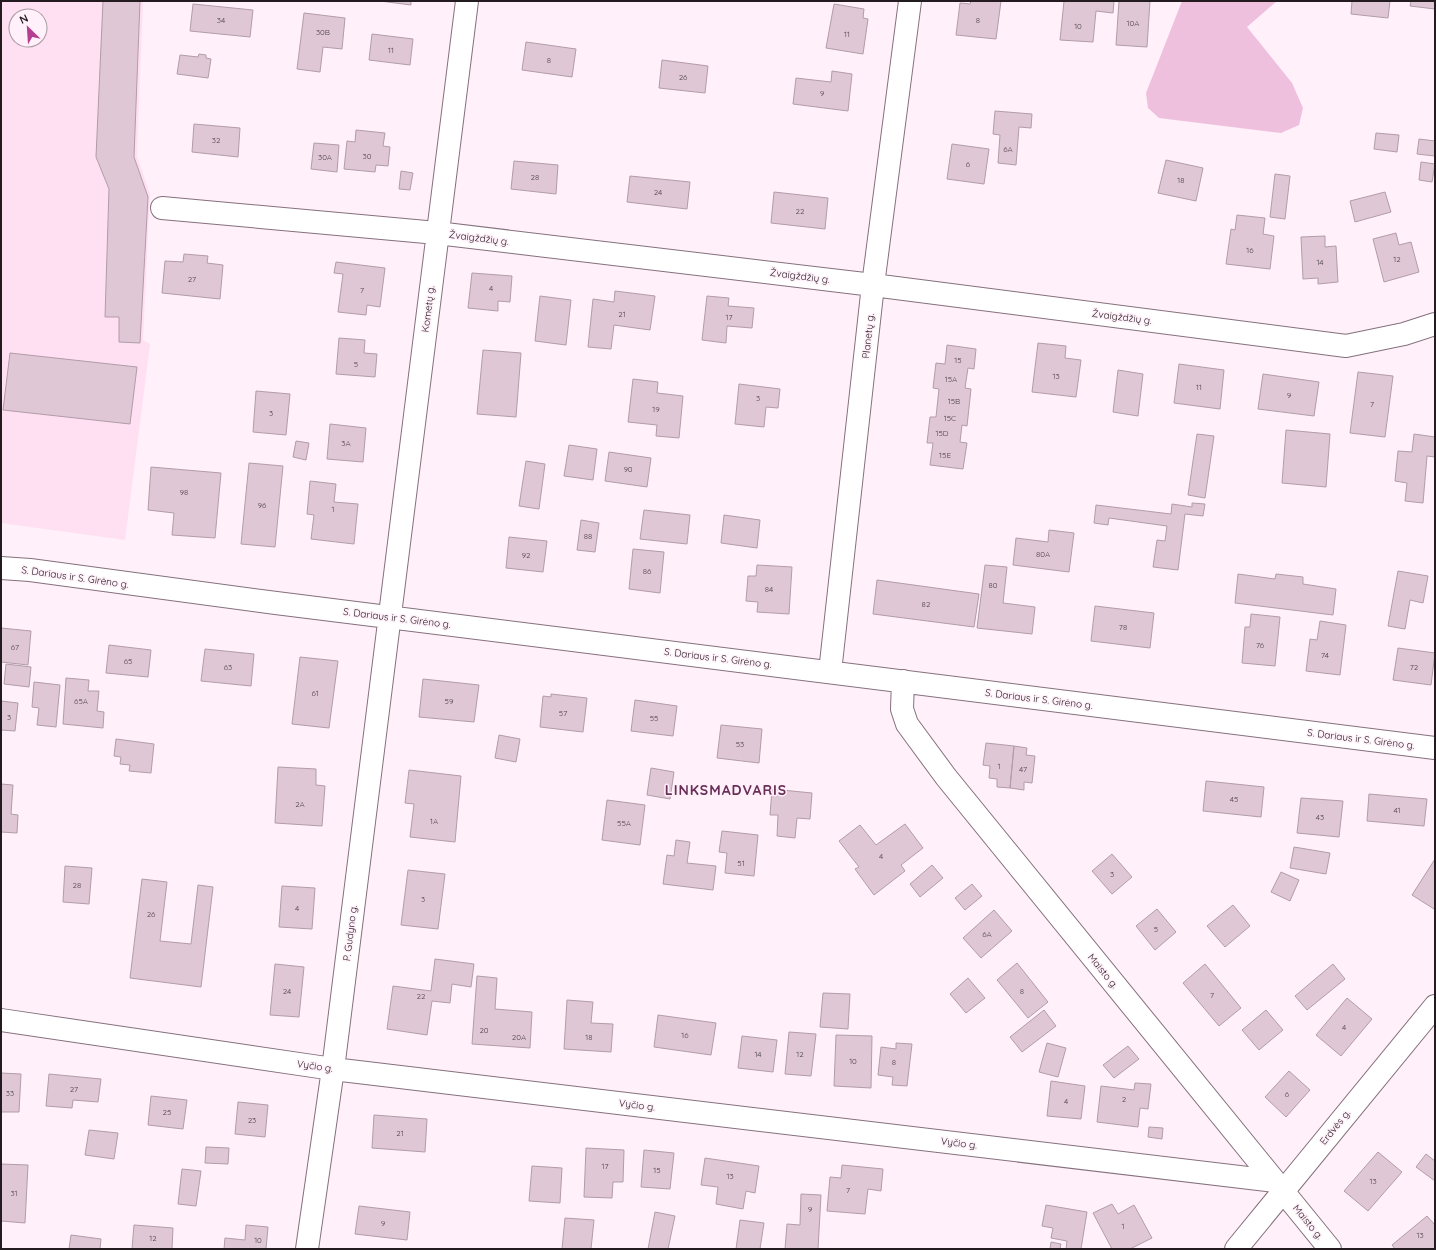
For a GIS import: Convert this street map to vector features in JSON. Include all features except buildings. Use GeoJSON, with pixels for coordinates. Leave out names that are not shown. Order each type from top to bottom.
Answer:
{"type":"FeatureCollection","features":[{"type":"Feature","properties":{"kind":"street","name":"Kometų g."},"geometry":{"type":"LineString","coordinates":[[389,616],[467,1]]}},
{"type":"Feature","properties":{"kind":"street","name":"Planetų g."},"geometry":{"type":"LineString","coordinates":[[830,672],[873,284],[910,1]]}},
{"type":"Feature","properties":{"kind":"street","name":"Žvaigždžių g."},"geometry":{"type":"LineString","coordinates":[[162,208],[437,233],[873,284],[1346,346],[1404,334],[1435,324]]}},
{"type":"Feature","properties":{"kind":"street","name":"S. Dariaus ir S. Girėno g."},"geometry":{"type":"LineString","coordinates":[[1,568],[30,570],[108,582],[1435,748]]}},
{"type":"Feature","properties":{"kind":"street","name":"P. Gudyno g."},"geometry":{"type":"LineString","coordinates":[[307,1249],[333,1069],[389,616]]}},
{"type":"Feature","properties":{"kind":"street","name":"Maisto g."},"geometry":{"type":"LineString","coordinates":[[903,681],[902,709],[907,724],[942,771],[1330,1249]]}},
{"type":"Feature","properties":{"kind":"street","name":"Erdvės g."},"geometry":{"type":"LineString","coordinates":[[1236,1249],[1278,1186],[1435,1006]]}},
{"type":"Feature","properties":{"kind":"street","name":"Vyčio g."},"geometry":{"type":"LineString","coordinates":[[1,1020],[333,1069],[1278,1186]]}},
{"type":"Feature","properties":{"kind":"shaded area"},"geometry":{"type":"Polygon","coordinates":[[[1,1],[143,1],[137,156],[150,194],[143,340],[150,344],[125,540],[1,523],[1,1]]]}},
{"type":"Feature","properties":{"kind":"shaded area"},"geometry":{"type":"Polygon","coordinates":[[[1182,1],[1277,1],[1247,27],[1292,83],[1303,108],[1299,125],[1281,133],[1159,118],[1148,108],[1146,93],[1182,1]]]}},
{"type":"Feature","properties":{"kind":"district","name":"LINKSMADVARIS"},"geometry":{"type":"Point","coordinates":[726,790]}}]}
